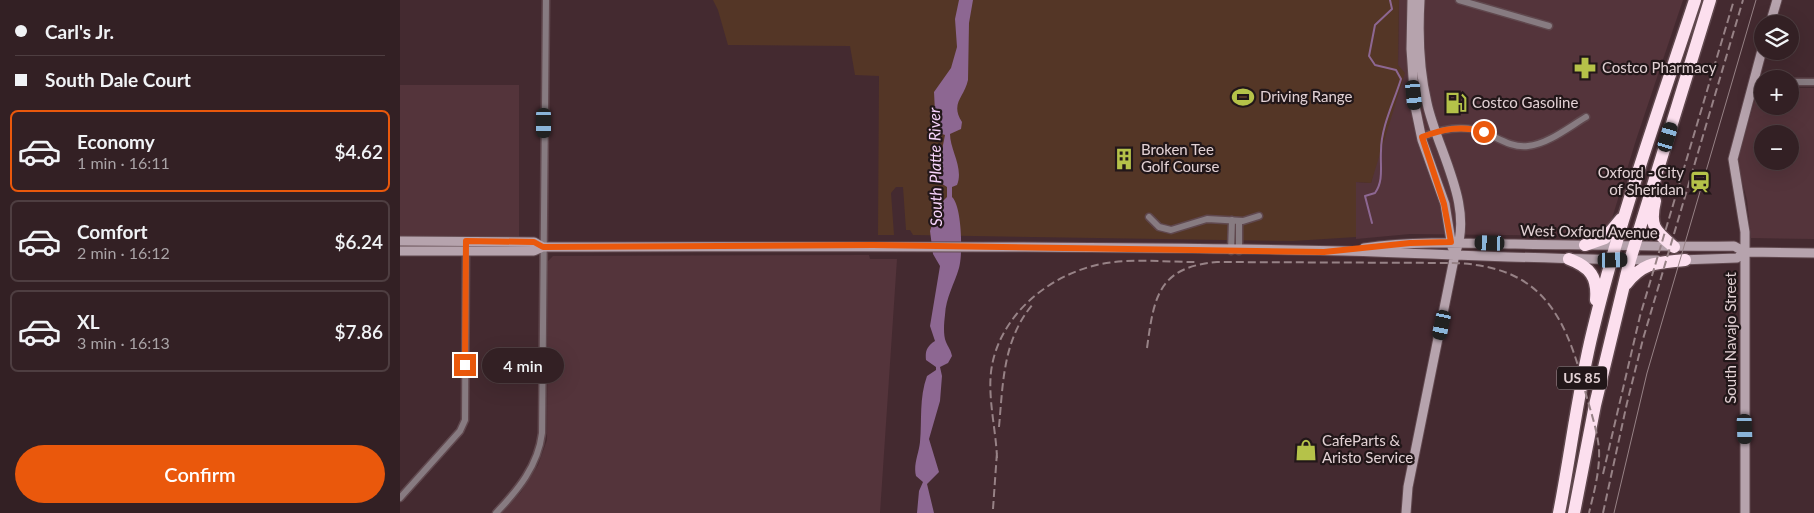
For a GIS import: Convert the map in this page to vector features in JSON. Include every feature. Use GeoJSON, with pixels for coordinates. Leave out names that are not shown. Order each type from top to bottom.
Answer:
{"type":"FeatureCollection","features":[{"type":"Feature","properties":{"kind":"highway","name":"US 85"},"geometry":{"type":"LineString","coordinates":[[1560,513],[1588,349],[1626,210],[1695,0]]}},
{"type":"Feature","properties":{"kind":"highway","name":"US 85"},"geometry":{"type":"LineString","coordinates":[[1574,513],[1595,404],[1630,260],[1710,0]]}},
{"type":"Feature","properties":{"kind":"highway"},"geometry":{"type":"LineString","coordinates":[[1674,247],[1655,229],[1652,217],[1678,104]]}},
{"type":"Feature","properties":{"kind":"highway"},"geometry":{"type":"LineString","coordinates":[[1585,245],[1607,236],[1626,210]]}},
{"type":"Feature","properties":{"kind":"highway"},"geometry":{"type":"LineString","coordinates":[[1569,259],[1588,269],[1596,281],[1596,300],[1588,349]]}},
{"type":"Feature","properties":{"kind":"highway"},"geometry":{"type":"LineString","coordinates":[[1623,288],[1642,267],[1685,260]]}},
{"type":"Feature","properties":{"kind":"main road"},"geometry":{"type":"LineString","coordinates":[[1412,0],[1412,67],[1415,106],[1422,137],[1455,242]]}},
{"type":"Feature","properties":{"kind":"main road"},"geometry":{"type":"LineString","coordinates":[[1406,513],[1410,478],[1455,254],[1455,242],[1460,219],[1457,197],[1434,132],[1421,71],[1420,0]]}},
{"type":"Feature","properties":{"kind":"main road"},"geometry":{"type":"LineString","coordinates":[[1773,15],[1777,0]]}},
{"type":"Feature","properties":{"kind":"main road","name":"South Navajo Street"},"geometry":{"type":"LineString","coordinates":[[1745,513],[1745,223],[1734,177],[1733,159],[1754,94]]}},
{"type":"Feature","properties":{"kind":"main road","name":"West Oxford Avenue"},"geometry":{"type":"LineString","coordinates":[[400,242],[534,242],[543,247]]}},
{"type":"Feature","properties":{"kind":"main road","name":"West Oxford Avenue"},"geometry":{"type":"LineString","coordinates":[[1341,251],[1410,243],[1455,242],[1634,247],[1734,246],[1745,252],[1814,253]]}},
{"type":"Feature","properties":{"kind":"main road","name":"West Oxford Avenue"},"geometry":{"type":"LineString","coordinates":[[400,251],[534,251],[543,247],[977,246],[1341,251],[1613,260],[1737,258],[1745,252]]}},
{"type":"Feature","properties":{"kind":"street"},"geometry":{"type":"LineString","coordinates":[[496,513],[514,493],[532,466],[541,439],[546,0]]}},
{"type":"Feature","properties":{"kind":"street"},"geometry":{"type":"LineString","coordinates":[[1459,0],[1549,26]]}},
{"type":"Feature","properties":{"kind":"street"},"geometry":{"type":"LineString","coordinates":[[1799,82],[1814,82]]}},
{"type":"Feature","properties":{"kind":"street"},"geometry":{"type":"LineString","coordinates":[[1422,137],[1451,128],[1467,128],[1513,144],[1526,146],[1540,144],[1586,117]]}},
{"type":"Feature","properties":{"kind":"street"},"geometry":{"type":"LineString","coordinates":[[1149,217],[1159,227],[1168,230],[1207,219],[1239,221],[1258,216]]}},
{"type":"Feature","properties":{"kind":"street"},"geometry":{"type":"LineString","coordinates":[[1232,220],[1235,251]]}},
{"type":"Feature","properties":{"kind":"street"},"geometry":{"type":"LineString","coordinates":[[1235,251],[1239,221]]}},
{"type":"Feature","properties":{"kind":"street"},"geometry":{"type":"LineString","coordinates":[[400,498],[462,427],[465,420],[466,241]]}},
{"type":"Feature","properties":{"kind":"shaded area","name":"Broken Tee Golf Course"},"geometry":{"type":"Polygon","coordinates":[[[713,0],[1399,0],[1398,65],[1405,73],[1371,183],[1356,182],[1356,237],[1293,241],[913,235],[910,230],[906,230],[903,187],[896,187],[891,193],[894,235],[878,235],[879,76],[855,75],[850,46],[728,45],[718,10],[713,0]]]}},
{"type":"Feature","properties":{"kind":"shaded area"},"geometry":{"type":"Polygon","coordinates":[[[959,0],[973,0],[969,23],[968,80],[957,110],[962,122],[961,129],[950,134],[959,172],[957,185],[952,187],[952,197],[960,220],[961,253],[959,268],[947,302],[944,322],[945,339],[952,356],[948,363],[940,367],[942,376],[940,401],[929,439],[939,472],[927,484],[934,513],[917,513],[919,491],[923,482],[916,476],[915,468],[920,442],[924,384],[927,376],[936,370],[936,367],[926,360],[926,351],[935,341],[930,326],[940,266],[933,254],[930,231],[939,205],[947,197],[947,187],[936,180],[945,135],[936,132],[934,92],[951,68],[957,47],[955,19],[959,0]]]}},
{"type":"Feature","properties":{"kind":"shaded area"},"geometry":{"type":"Polygon","coordinates":[[[1399,0],[1683,0],[1636,140],[1610,225],[1606,231],[1595,236],[1410,234],[1356,239],[1356,182],[1371,183],[1398,67],[1399,0]]]}},
{"type":"Feature","properties":{"kind":"shaded area"},"geometry":{"type":"Polygon","coordinates":[[[400,85],[519,85],[519,237],[400,237],[400,85]]]}},
{"type":"Feature","properties":{"kind":"shaded area"},"geometry":{"type":"Polygon","coordinates":[[[1799,88],[1814,88],[1814,239],[1751,238],[1747,200],[1737,163],[1754,102],[1754,115],[1799,115],[1799,88]]]}},
{"type":"Feature","properties":{"kind":"shaded area"},"geometry":{"type":"Polygon","coordinates":[[[869,255],[870,259],[897,259],[880,513],[502,513],[521,492],[538,465],[547,440],[548,261],[553,256],[869,255]]]}},
{"type":"Feature","properties":{"kind":"waterway"},"geometry":{"type":"LineString","coordinates":[[1372,223],[1365,196],[1375,193],[1380,183],[1383,133],[1401,79],[1396,70],[1375,65],[1369,56],[1375,25],[1392,9],[1390,0]]}},
{"type":"Feature","properties":{"kind":"tram line"},"geometry":{"type":"LineString","coordinates":[[1614,513],[1647,373],[1756,0]]}},
{"type":"Feature","properties":{"kind":"railway"},"geometry":{"type":"LineString","coordinates":[[1603,474],[1640,316],[1734,0]]}},
{"type":"Feature","properties":{"kind":"railway"},"geometry":{"type":"LineString","coordinates":[[1603,513],[1643,339],[1743,0]]}},
{"type":"Feature","properties":{"kind":"railway"},"geometry":{"type":"LineString","coordinates":[[997,458],[990,383],[991,372],[995,353],[1002,336],[1024,306],[1054,282],[1071,273],[1089,267],[1128,261],[1195,262]]}},
{"type":"Feature","properties":{"kind":"railway"},"geometry":{"type":"LineString","coordinates":[[1147,348],[1153,314],[1162,288],[1182,270],[1197,265],[1217,262],[1454,263],[1483,266],[1506,273],[1526,283],[1542,296],[1555,313],[1566,333],[1575,357],[1599,449],[1598,473],[1589,513]]}},
{"type":"Feature","properties":{"kind":"railway"},"geometry":{"type":"LineString","coordinates":[[999,427],[1006,362],[1010,347],[1023,318],[1033,304]]}},
{"type":"Feature","properties":{"kind":"railway"},"geometry":{"type":"LineString","coordinates":[[993,509],[997,452]]}},
{"type":"Feature","properties":{"kind":"place","name":"Costco Pharmacy"},"geometry":{"type":"Point","coordinates":[1585,68]}},
{"type":"Feature","properties":{"kind":"place","name":"Driving Range"},"geometry":{"type":"Point","coordinates":[1243,97]}},
{"type":"Feature","properties":{"kind":"place","name":"Costco Gasoline"},"geometry":{"type":"Point","coordinates":[1456,103]}},
{"type":"Feature","properties":{"kind":"place","name":"Broken Tee Golf Course"},"geometry":{"type":"Point","coordinates":[1124,159]}},
{"type":"Feature","properties":{"kind":"place","name":"Oxford - City of Sheridan"},"geometry":{"type":"Point","coordinates":[1700,182]}},
{"type":"Feature","properties":{"kind":"place","name":"CafeParts & Aristo Service"},"geometry":{"type":"Point","coordinates":[1306,450]}},
{"type":"Feature","properties":{"kind":"route"},"geometry":{"type":"LineString","coordinates":[[465,365],[466,241],[534,242],[543,247],[873,245],[1324,252],[1410,243],[1451,242],[1448,220],[1439,185],[1422,137],[1451,128],[1467,128],[1484,132]]}},
{"type":"Feature","properties":{"kind":"water label","name":"South Platte River"},"geometry":{"type":"Point","coordinates":[935,167]}}]}
